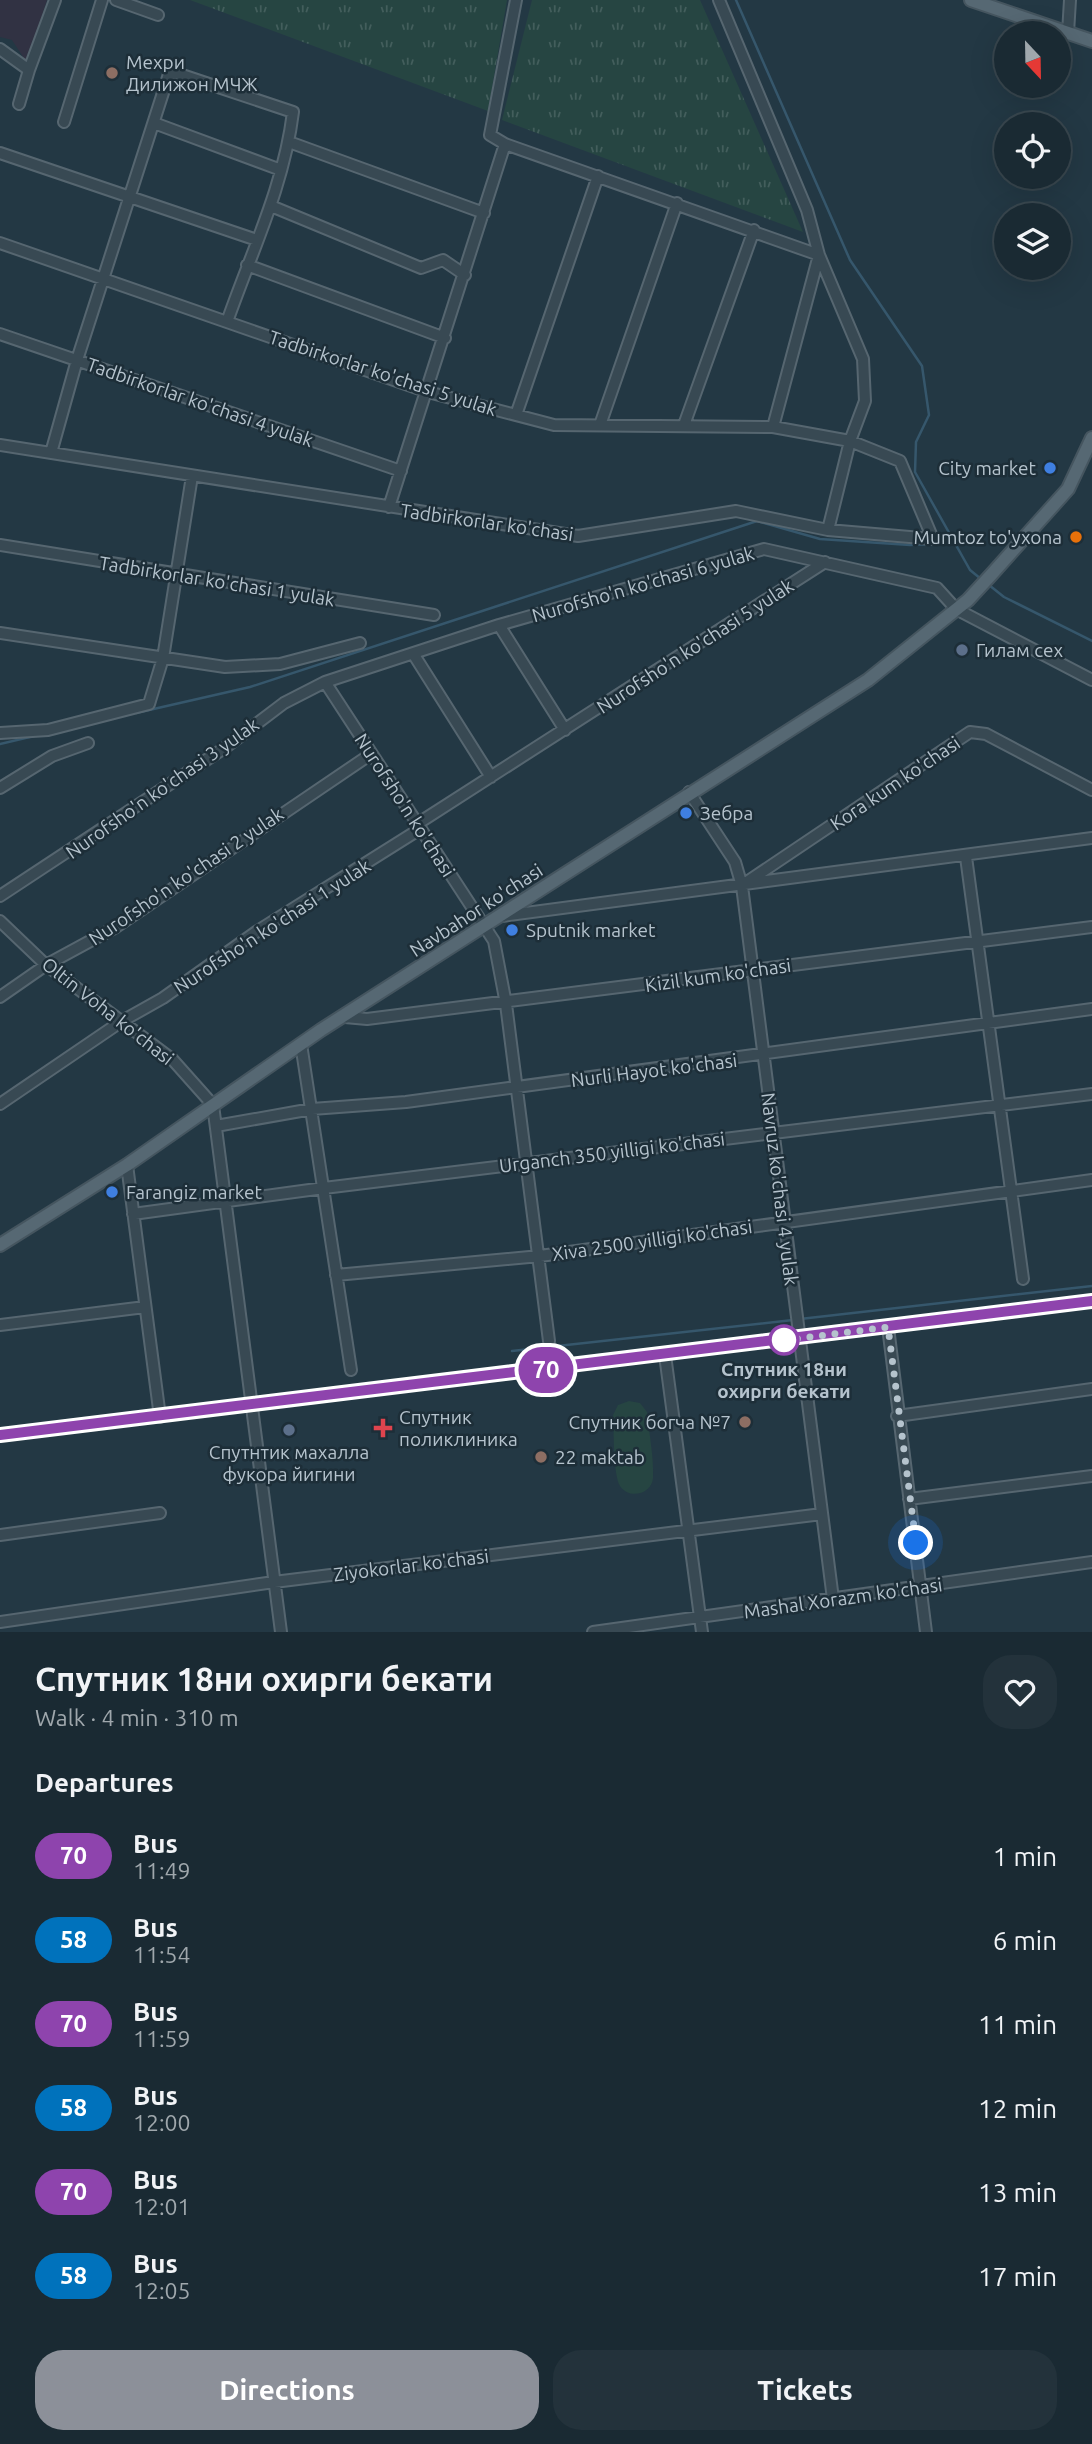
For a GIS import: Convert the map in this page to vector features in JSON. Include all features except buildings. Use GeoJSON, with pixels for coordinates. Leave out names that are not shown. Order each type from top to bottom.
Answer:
{"type":"FeatureCollection","features":[{"type":"Feature","properties":{"kind":"main road"},"geometry":{"type":"LineString","coordinates":[[971,0],[1033,21]]}},
{"type":"Feature","properties":{"kind":"main road"},"geometry":{"type":"LineString","coordinates":[[1071,34],[1092,41]]}},
{"type":"Feature","properties":{"kind":"main road","name":"Navbahor ko'chasi"},"geometry":{"type":"LineString","coordinates":[[0,1245],[127,1165],[300,1044],[485,928],[689,792],[869,680],[968,600],[1068,489],[1092,439]]}},
{"type":"Feature","properties":{"kind":"street"},"geometry":{"type":"LineString","coordinates":[[19,104],[55,0]]}},
{"type":"Feature","properties":{"kind":"street"},"geometry":{"type":"LineString","coordinates":[[64,122],[102,0]]}},
{"type":"Feature","properties":{"kind":"street"},"geometry":{"type":"LineString","coordinates":[[116,0],[158,15]]}},
{"type":"Feature","properties":{"kind":"street"},"geometry":{"type":"LineString","coordinates":[[516,0],[490,135],[505,144],[819,255]]}},
{"type":"Feature","properties":{"kind":"street"},"geometry":{"type":"LineString","coordinates":[[719,0],[807,210],[819,255],[863,359],[865,401],[850,441],[828,530]]}},
{"type":"Feature","properties":{"kind":"street"},"geometry":{"type":"LineString","coordinates":[[1069,21],[1070,0]]}},
{"type":"Feature","properties":{"kind":"street"},"geometry":{"type":"LineString","coordinates":[[0,49],[29,70]]}},
{"type":"Feature","properties":{"kind":"street"},"geometry":{"type":"LineString","coordinates":[[51,453],[77,360],[170,71],[293,112],[289,142],[271,206],[227,322]]}},
{"type":"Feature","properties":{"kind":"street"},"geometry":{"type":"LineString","coordinates":[[154,123],[281,170]]}},
{"type":"Feature","properties":{"kind":"street"},"geometry":{"type":"LineString","coordinates":[[289,142],[484,213]]}},
{"type":"Feature","properties":{"kind":"street"},"geometry":{"type":"LineString","coordinates":[[389,507],[428,392],[505,144]]}},
{"type":"Feature","properties":{"kind":"street"},"geometry":{"type":"LineString","coordinates":[[0,153],[257,240]]}},
{"type":"Feature","properties":{"kind":"street"},"geometry":{"type":"LineString","coordinates":[[516,415],[598,176]]}},
{"type":"Feature","properties":{"kind":"street"},"geometry":{"type":"LineString","coordinates":[[600,425],[677,203]]}},
{"type":"Feature","properties":{"kind":"street"},"geometry":{"type":"LineString","coordinates":[[271,206],[421,268],[443,260],[465,275]]}},
{"type":"Feature","properties":{"kind":"street"},"geometry":{"type":"LineString","coordinates":[[684,425],[754,230]]}},
{"type":"Feature","properties":{"kind":"street","name":"Tadbirkorlar ko'chasi 5 yulak"},"geometry":{"type":"LineString","coordinates":[[0,243],[428,392],[554,425],[773,427],[850,441],[900,461]]}},
{"type":"Feature","properties":{"kind":"street"},"geometry":{"type":"LineString","coordinates":[[773,427],[819,255]]}},
{"type":"Feature","properties":{"kind":"street"},"geometry":{"type":"LineString","coordinates":[[247,265],[445,338]]}},
{"type":"Feature","properties":{"kind":"street","name":"Tadbirkorlar ko'chasi 4 yulak"},"geometry":{"type":"LineString","coordinates":[[0,334],[401,471]]}},
{"type":"Feature","properties":{"kind":"street","name":"Tadbirkorlar ko'chasi"},"geometry":{"type":"LineString","coordinates":[[0,445],[578,536],[736,511],[828,530],[933,539],[900,461]]}},
{"type":"Feature","properties":{"kind":"street"},"geometry":{"type":"LineString","coordinates":[[0,733],[48,730],[145,708],[149,704],[163,658],[192,476]]}},
{"type":"Feature","properties":{"kind":"street","name":"Tadbirkorlar ko'chasi 1 yulak"},"geometry":{"type":"LineString","coordinates":[[0,545],[434,615]]}},
{"type":"Feature","properties":{"kind":"street","name":"Nurofsho'n ko'chasi 6 yulak"},"geometry":{"type":"LineString","coordinates":[[326,682],[499,625],[764,549],[937,588],[956,609],[1092,680]]}},
{"type":"Feature","properties":{"kind":"street","name":"Nurofsho'n ko'chasi 5 yulak"},"geometry":{"type":"LineString","coordinates":[[419,827],[491,777],[825,562]]}},
{"type":"Feature","properties":{"kind":"street"},"geometry":{"type":"LineString","coordinates":[[499,625],[565,730]]}},
{"type":"Feature","properties":{"kind":"street"},"geometry":{"type":"LineString","coordinates":[[0,633],[225,667],[280,664],[360,643]]}},
{"type":"Feature","properties":{"kind":"street"},"geometry":{"type":"LineString","coordinates":[[414,655],[491,777]]}},
{"type":"Feature","properties":{"kind":"street","name":"Nurofsho'n ko'chasi"},"geometry":{"type":"LineString","coordinates":[[326,682],[494,941],[506,1004],[528,1163],[549,1342]]}},
{"type":"Feature","properties":{"kind":"street","name":"Nurofsho'n ko'chasi 3 yulak"},"geometry":{"type":"LineString","coordinates":[[0,896],[226,747],[284,703],[326,682]]}},
{"type":"Feature","properties":{"kind":"street","name":"Kora kum ko'chasi"},"geometry":{"type":"LineString","coordinates":[[742,886],[970,732],[986,734],[1092,790]]}},
{"type":"Feature","properties":{"kind":"street"},"geometry":{"type":"LineString","coordinates":[[0,788],[52,756],[88,743]]}},
{"type":"Feature","properties":{"kind":"street","name":"Nurofsho'n ko'chasi 2 yulak"},"geometry":{"type":"LineString","coordinates":[[0,997],[46,965],[116,927],[372,754]]}},
{"type":"Feature","properties":{"kind":"street","name":"Navruz ko'chasi 4 yulak"},"geometry":{"type":"LineString","coordinates":[[689,792],[735,862],[742,886],[798,1339],[834,1599]]}},
{"type":"Feature","properties":{"kind":"street","name":"Nurofsho'n ko'chasi 1 yulak"},"geometry":{"type":"LineString","coordinates":[[0,1104],[122,1021],[163,998],[256,932],[419,827]]}},
{"type":"Feature","properties":{"kind":"street","name":"Kora kum ko'chasi"},"geometry":{"type":"LineString","coordinates":[[502,916],[966,857],[1092,838]]}},
{"type":"Feature","properties":{"kind":"street"},"geometry":{"type":"LineString","coordinates":[[966,857],[1023,1279]]}},
{"type":"Feature","properties":{"kind":"street","name":"Oltin Voha ko'chasi"},"geometry":{"type":"LineString","coordinates":[[0,921],[46,965],[172,1059],[213,1105]]}},
{"type":"Feature","properties":{"kind":"street","name":"Kizil kum ko'chasi"},"geometry":{"type":"LineString","coordinates":[[345,1017],[367,1019],[506,1004],[1092,927]]}},
{"type":"Feature","properties":{"kind":"street","name":"Nurli Hayot ko'chasi"},"geometry":{"type":"LineString","coordinates":[[216,1125],[312,1109],[406,1102],[1092,1009]]}},
{"type":"Feature","properties":{"kind":"street"},"geometry":{"type":"LineString","coordinates":[[300,1044],[351,1370]]}},
{"type":"Feature","properties":{"kind":"street","name":"Urganch 350 yilligi ko'chasi"},"geometry":{"type":"LineString","coordinates":[[133,1214],[225,1200],[1092,1094]]}},
{"type":"Feature","properties":{"kind":"street"},"geometry":{"type":"LineString","coordinates":[[213,1105],[281,1632]]}},
{"type":"Feature","properties":{"kind":"street"},"geometry":{"type":"LineString","coordinates":[[127,1165],[160,1417]]}},
{"type":"Feature","properties":{"kind":"street","name":"Xiva 2500 yilligi ko'chasi"},"geometry":{"type":"LineString","coordinates":[[336,1275],[540,1256],[1092,1180]]}},
{"type":"Feature","properties":{"kind":"street"},"geometry":{"type":"LineString","coordinates":[[0,1435],[665,1356],[1092,1301]]}},
{"type":"Feature","properties":{"kind":"street"},"geometry":{"type":"LineString","coordinates":[[0,1325],[145,1307]]}},
{"type":"Feature","properties":{"kind":"street"},"geometry":{"type":"LineString","coordinates":[[888,1327],[926,1632]]}},
{"type":"Feature","properties":{"kind":"street"},"geometry":{"type":"LineString","coordinates":[[665,1356],[702,1632]]}},
{"type":"Feature","properties":{"kind":"street"},"geometry":{"type":"LineString","coordinates":[[897,1416],[1092,1389]]}},
{"type":"Feature","properties":{"kind":"street"},"geometry":{"type":"LineString","coordinates":[[909,1499],[1092,1476]]}},
{"type":"Feature","properties":{"kind":"street"},"geometry":{"type":"LineString","coordinates":[[0,1535],[160,1513]]}},
{"type":"Feature","properties":{"kind":"street","name":"Ziyokorlar ko'chasi"},"geometry":{"type":"LineString","coordinates":[[0,1622],[274,1582],[822,1514]]}},
{"type":"Feature","properties":{"kind":"street","name":"Mashal Xorazm ko'chasi"},"geometry":{"type":"LineString","coordinates":[[593,1632],[1092,1562]]}},
{"type":"Feature","properties":{"kind":"shaded area"},"geometry":{"type":"Polygon","coordinates":[[[0,0],[47,0],[27,63],[12,40],[0,37],[0,0]]]}},
{"type":"Feature","properties":{"kind":"green space"},"geometry":{"type":"Polygon","coordinates":[[[190,0],[507,0],[488,111],[190,0]]]}},
{"type":"Feature","properties":{"kind":"green space"},"geometry":{"type":"Polygon","coordinates":[[[532,0],[700,0],[803,232],[502,120],[532,0]]]}},
{"type":"Feature","properties":{"kind":"green space"},"geometry":{"type":"Polygon","coordinates":[[[629,1401],[640,1403],[647,1412],[653,1462],[652,1484],[644,1491],[634,1494],[620,1486],[614,1452],[613,1415],[618,1405],[629,1401]]]}},
{"type":"Feature","properties":{"kind":"waterway"},"geometry":{"type":"LineString","coordinates":[[736,0],[850,260],[922,366],[929,415],[916,442],[915,472],[970,570],[981,579]]}},
{"type":"Feature","properties":{"kind":"waterway"},"geometry":{"type":"LineString","coordinates":[[136,713],[250,687],[757,521],[820,539],[910,545],[956,543]]}},
{"type":"Feature","properties":{"kind":"waterway"},"geometry":{"type":"LineString","coordinates":[[989,585],[1004,597],[1092,641]]}},
{"type":"Feature","properties":{"kind":"waterway"},"geometry":{"type":"LineString","coordinates":[[0,744],[34,736]]}},
{"type":"Feature","properties":{"kind":"waterway"},"geometry":{"type":"LineString","coordinates":[[800,1319],[1092,1286]]}},
{"type":"Feature","properties":{"kind":"waterway"},"geometry":{"type":"LineString","coordinates":[[512,1351],[793,1320]]}},
{"type":"Feature","properties":{"kind":"bus line","name":"70"},"geometry":{"type":"LineString","coordinates":[[0,1435],[665,1356],[1092,1301]]}},
{"type":"Feature","properties":{"kind":"place","name":"Мехри Дилижон МЧЖ"},"geometry":{"type":"Point","coordinates":[112,73]}},
{"type":"Feature","properties":{"kind":"place","name":"City market"},"geometry":{"type":"Point","coordinates":[1050,468]}},
{"type":"Feature","properties":{"kind":"place","name":"Mumtoz to'yxona"},"geometry":{"type":"Point","coordinates":[1076,537]}},
{"type":"Feature","properties":{"kind":"place","name":"Гилам сех"},"geometry":{"type":"Point","coordinates":[962,650]}},
{"type":"Feature","properties":{"kind":"place","name":"Зебра"},"geometry":{"type":"Point","coordinates":[686,813]}},
{"type":"Feature","properties":{"kind":"place","name":"Sputnik market"},"geometry":{"type":"Point","coordinates":[512,930]}},
{"type":"Feature","properties":{"kind":"place","name":"Farangiz market"},"geometry":{"type":"Point","coordinates":[112,1192]}},
{"type":"Feature","properties":{"kind":"place","name":"Спутник 18ни охирги бекати"},"geometry":{"type":"Point","coordinates":[784,1340]}},
{"type":"Feature","properties":{"kind":"place","name":"Спутник богча №7"},"geometry":{"type":"Point","coordinates":[745,1422]}},
{"type":"Feature","properties":{"kind":"place","name":"Спутник поликлиника"},"geometry":{"type":"Point","coordinates":[383,1428]}},
{"type":"Feature","properties":{"kind":"place","name":"Спутнтик махалла фукора йигини"},"geometry":{"type":"Point","coordinates":[289,1430]}},
{"type":"Feature","properties":{"kind":"place","name":"22 maktab"},"geometry":{"type":"Point","coordinates":[541,1457]}},
{"type":"Feature","properties":{"kind":"route"},"geometry":{"type":"LineString","coordinates":[[784,1340],[772,1342],[888,1327],[897,1416],[916,1543]]}}]}
